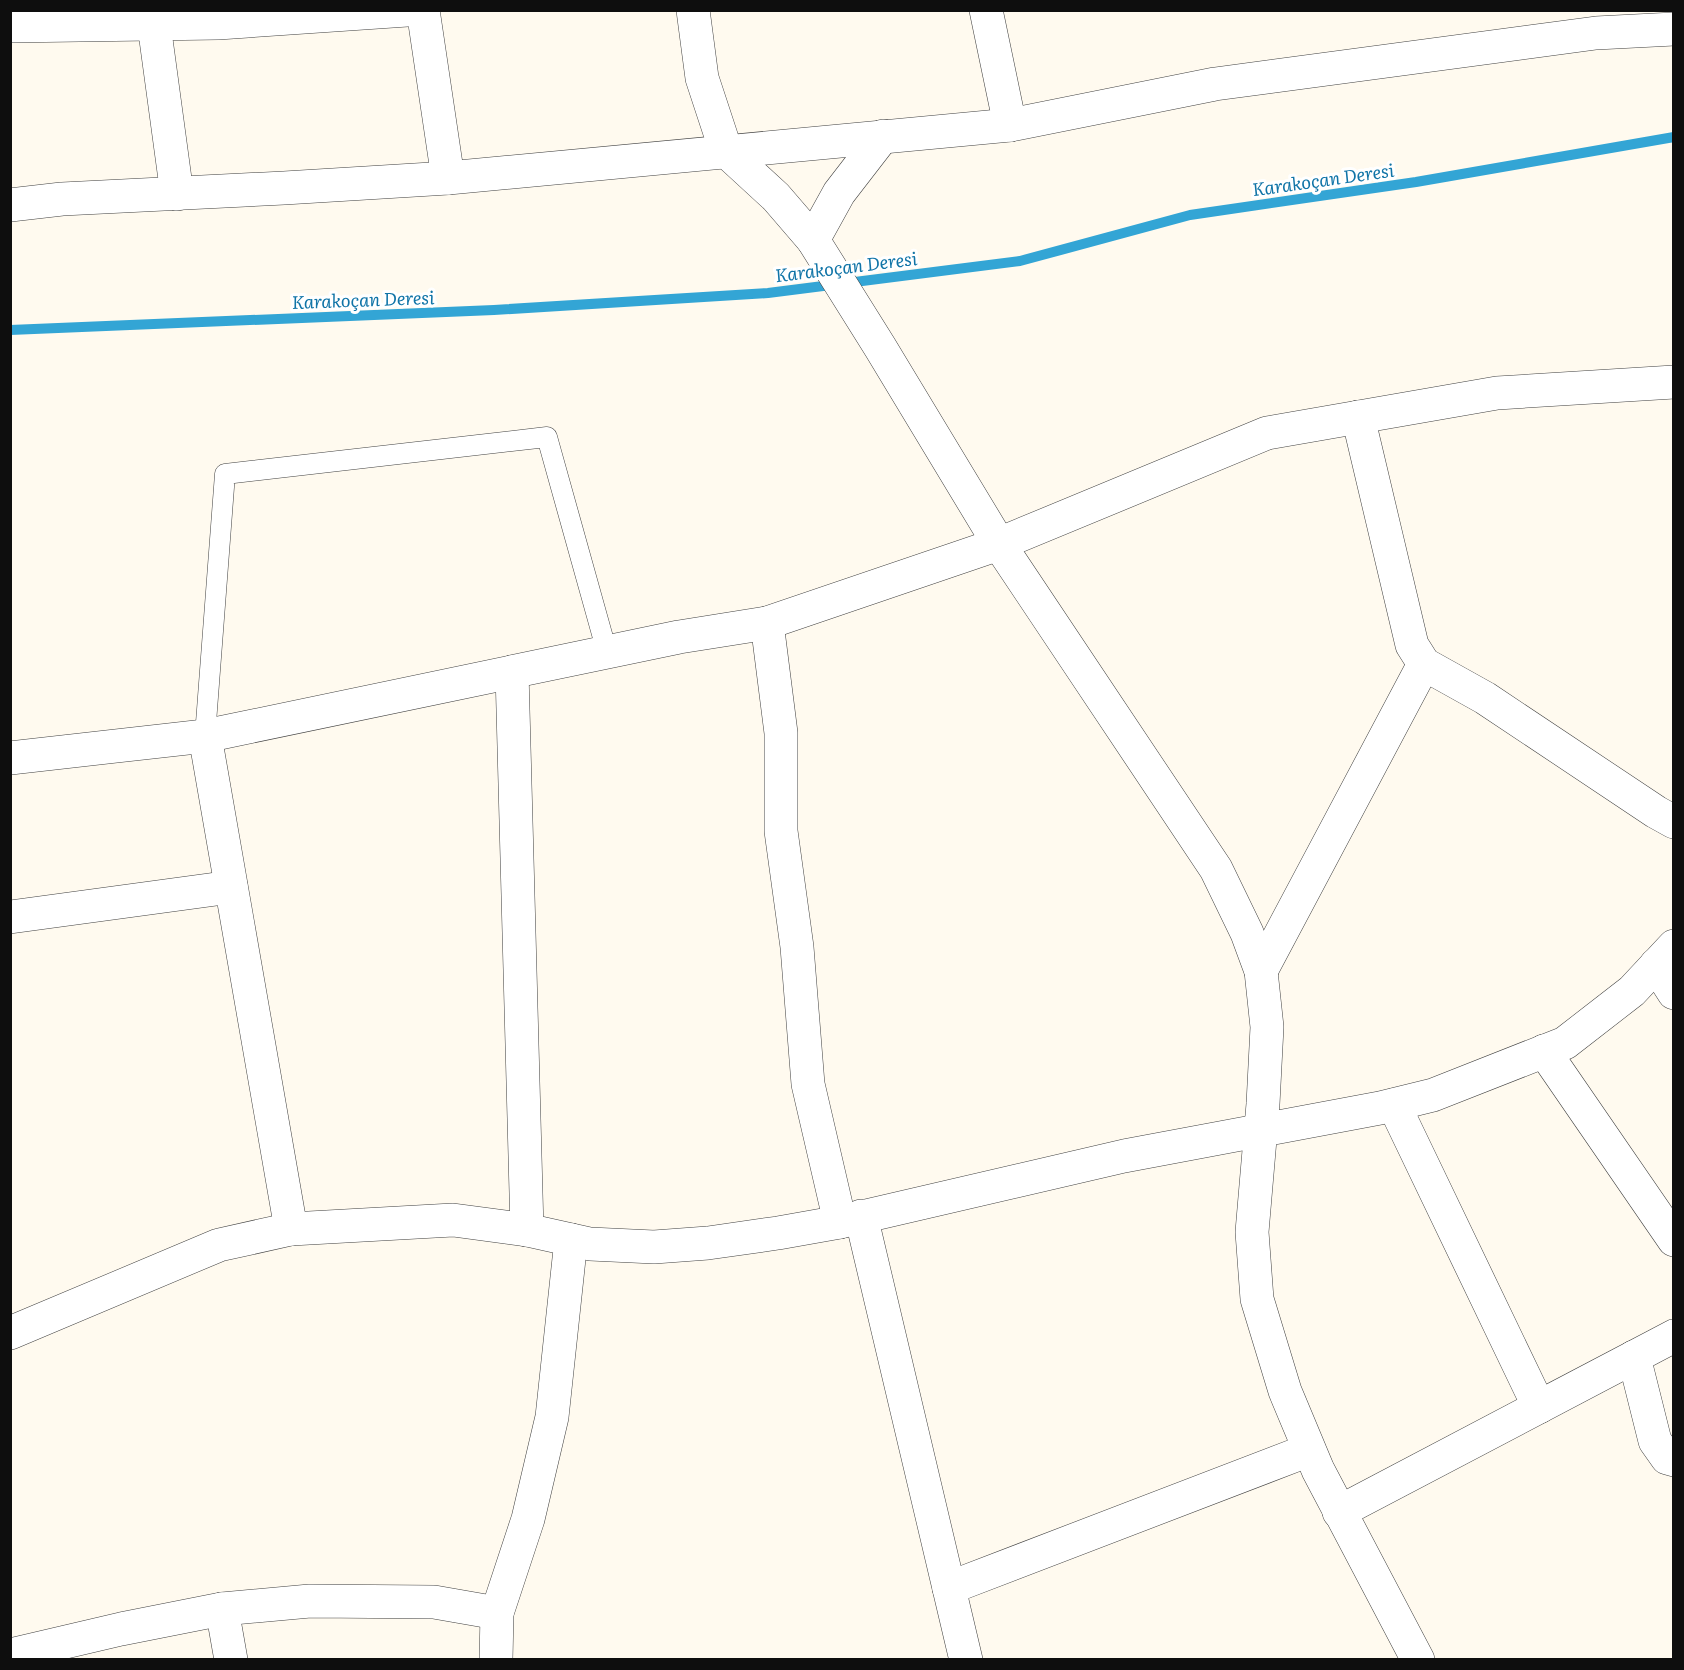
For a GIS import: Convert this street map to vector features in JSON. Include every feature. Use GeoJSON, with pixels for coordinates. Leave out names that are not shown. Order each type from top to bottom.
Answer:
{"type":"FeatureCollection","features":[{"type":"Feature","properties":{"kind":"street"},"geometry":{"type":"LineString","coordinates":[[10,26],[153,17],[218,23],[407,10]]}},
{"type":"Feature","properties":{"kind":"street"},"geometry":{"type":"LineString","coordinates":[[423,10],[448,178]]}},
{"type":"Feature","properties":{"kind":"street"},"geometry":{"type":"LineString","coordinates":[[693,10],[702,78],[726,151],[776,197],[813,240],[999,544],[1216,869],[1247,933],[1261,970],[1267,1027],[1252,1232],[1257,1299],[1285,1391],[1318,1470],[1418,1659]]}},
{"type":"Feature","properties":{"kind":"street"},"geometry":{"type":"LineString","coordinates":[[986,10],[1010,124]]}},
{"type":"Feature","properties":{"kind":"street"},"geometry":{"type":"LineString","coordinates":[[153,17],[177,194]]}},
{"type":"Feature","properties":{"kind":"street"},"geometry":{"type":"LineString","coordinates":[[10,205],[62,199],[448,178],[1010,124],[1215,84],[1596,33],[1674,29]]}},
{"type":"Feature","properties":{"kind":"street"},"geometry":{"type":"LineString","coordinates":[[813,240],[839,194],[883,136]]}},
{"type":"Feature","properties":{"kind":"street"},"geometry":{"type":"LineString","coordinates":[[10,758],[205,736],[679,637],[767,624],[999,544],[1267,434],[1497,393],[1674,382]]}},
{"type":"Feature","properties":{"kind":"street"},"geometry":{"type":"LineString","coordinates":[[1358,417],[1412,645],[1425,664],[1485,698],[1674,822]]}},
{"type":"Feature","properties":{"kind":"street"},"geometry":{"type":"LineString","coordinates":[[767,624],[781,733],[781,831],[797,947],[808,1084],[850,1219],[966,1659]]}},
{"type":"Feature","properties":{"kind":"street"},"geometry":{"type":"LineString","coordinates":[[1261,970],[1425,664]]}},
{"type":"Feature","properties":{"kind":"street"},"geometry":{"type":"LineString","coordinates":[[512,672],[527,1230]]}},
{"type":"Feature","properties":{"kind":"street"},"geometry":{"type":"LineString","coordinates":[[205,736],[291,1229]]}},
{"type":"Feature","properties":{"kind":"street"},"geometry":{"type":"LineString","coordinates":[[10,917],[231,887]]}},
{"type":"Feature","properties":{"kind":"street"},"geometry":{"type":"LineString","coordinates":[[10,1333],[219,1245],[291,1229],[453,1220],[527,1230],[590,1244],[654,1247],[708,1243],[778,1233],[850,1219],[1124,1156],[1394,1105],[1433,1095],[1565,1043],[1632,991],[1665,956]]}},
{"type":"Feature","properties":{"kind":"street"},"geometry":{"type":"LineString","coordinates":[[1665,956],[1674,993]]}},
{"type":"Feature","properties":{"kind":"street"},"geometry":{"type":"LineString","coordinates":[[1544,1051],[1674,1240]]}},
{"type":"Feature","properties":{"kind":"street"},"geometry":{"type":"LineString","coordinates":[[1394,1105],[1539,1407]]}},
{"type":"Feature","properties":{"kind":"street"},"geometry":{"type":"LineString","coordinates":[[496,1659],[497,1613],[528,1519],[552,1417],[571,1240]]}},
{"type":"Feature","properties":{"kind":"street"},"geometry":{"type":"LineString","coordinates":[[1339,1512],[1674,1336]]}},
{"type":"Feature","properties":{"kind":"street"},"geometry":{"type":"LineString","coordinates":[[1634,1357],[1655,1441],[1667,1458],[1674,1460]]}},
{"type":"Feature","properties":{"kind":"street"},"geometry":{"type":"LineString","coordinates":[[949,1588],[1310,1450]]}},
{"type":"Feature","properties":{"kind":"street"},"geometry":{"type":"LineString","coordinates":[[10,1655],[121,1629],[222,1609],[310,1601],[434,1602],[497,1613]]}},
{"type":"Feature","properties":{"kind":"street"},"geometry":{"type":"LineString","coordinates":[[222,1609],[231,1659]]}},
{"type":"Feature","properties":{"kind":"lane"},"geometry":{"type":"LineString","coordinates":[[205,736],[225,474],[547,437],[607,652]]}},
{"type":"Feature","properties":{"kind":"waterway","name":"Karakoçan Deresi"},"geometry":{"type":"LineString","coordinates":[[10,330],[494,310],[768,293],[1020,261],[1190,215],[1416,182],[1674,137]]}}]}
